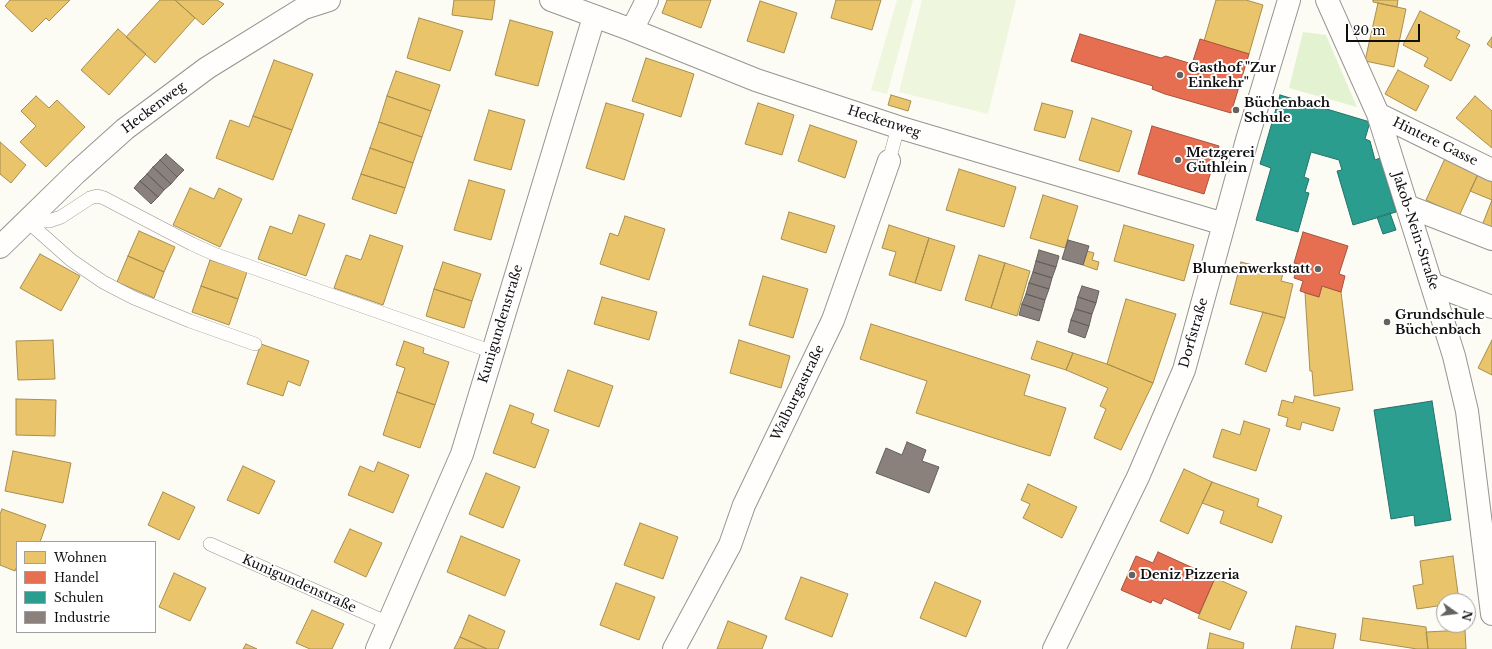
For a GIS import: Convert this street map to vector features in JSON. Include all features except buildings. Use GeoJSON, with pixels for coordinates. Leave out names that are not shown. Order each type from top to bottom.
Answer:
{"type":"FeatureCollection","features":[{"type":"Feature","properties":{"kind":"street","name":"Heckenweg"},"geometry":{"type":"LineString","coordinates":[[0,247],[76,173],[125,129],[207,68],[304,8],[329,0]]}},
{"type":"Feature","properties":{"kind":"street","name":"Heckenweg"},"geometry":{"type":"LineString","coordinates":[[551,0],[632,30],[756,80],[898,127],[1224,224]]}},
{"type":"Feature","properties":{"kind":"street"},"geometry":{"type":"LineString","coordinates":[[632,30],[647,0]]}},
{"type":"Feature","properties":{"kind":"street","name":"Dorfstraße"},"geometry":{"type":"LineString","coordinates":[[1054,649],[1138,477],[1184,370],[1249,132],[1289,0]]}},
{"type":"Feature","properties":{"kind":"street","name":"Jakob-Nein-Straße"},"geometry":{"type":"LineString","coordinates":[[1327,0],[1378,114],[1454,356],[1467,411],[1492,614]]}},
{"type":"Feature","properties":{"kind":"street","name":"Kunigundenstraße"},"geometry":{"type":"LineString","coordinates":[[377,649],[462,454],[594,16]]}},
{"type":"Feature","properties":{"kind":"street","name":"Hintere Gasse"},"geometry":{"type":"LineString","coordinates":[[1378,114],[1492,170]]}},
{"type":"Feature","properties":{"kind":"street","name":"Walburgastraße"},"geometry":{"type":"LineString","coordinates":[[674,649],[730,545],[744,505],[833,320],[889,161]]}},
{"type":"Feature","properties":{"kind":"street"},"geometry":{"type":"LineString","coordinates":[[1407,206],[1492,239]]}},
{"type":"Feature","properties":{"kind":"street"},"geometry":{"type":"LineString","coordinates":[[1432,284],[1492,307]]}},
{"type":"Feature","properties":{"kind":"lane","name":"Walburgastraße"},"geometry":{"type":"LineString","coordinates":[[889,161],[898,127]]}},
{"type":"Feature","properties":{"kind":"lane"},"geometry":{"type":"LineString","coordinates":[[27,221],[48,220],[61,217],[90,198],[97,196],[104,198],[214,254],[493,352]]}},
{"type":"Feature","properties":{"kind":"lane"},"geometry":{"type":"LineString","coordinates":[[27,221],[71,260],[103,282],[121,292],[190,321],[256,344]]}},
{"type":"Feature","properties":{"kind":"lane","name":"Kunigundenstraße"},"geometry":{"type":"LineString","coordinates":[[210,544],[388,623]]}},
{"type":"Feature","properties":{"kind":"green space"},"geometry":{"type":"Polygon","coordinates":[[[897,0],[913,0],[887,94],[871,90],[897,0]]]}},
{"type":"Feature","properties":{"kind":"green space"},"geometry":{"type":"Polygon","coordinates":[[[922,0],[1016,0],[988,114],[899,92],[922,0]]]}},
{"type":"Feature","properties":{"kind":"green space"},"geometry":{"type":"Polygon","coordinates":[[[1303,32],[1326,35],[1357,107],[1289,88],[1303,32]]]}},
{"type":"Feature","properties":{"kind":"place","name":"Gasthof \"Zur Einkehr\""},"geometry":{"type":"Point","coordinates":[1180,75]}},
{"type":"Feature","properties":{"kind":"place","name":"Büchenbach Schule"},"geometry":{"type":"Point","coordinates":[1236,110]}},
{"type":"Feature","properties":{"kind":"place","name":"Metzgerei Güthlein"},"geometry":{"type":"Point","coordinates":[1178,160]}},
{"type":"Feature","properties":{"kind":"place","name":"Blumenwerkstatt"},"geometry":{"type":"Point","coordinates":[1318,269]}},
{"type":"Feature","properties":{"kind":"place","name":"Grundschule Büchenbach"},"geometry":{"type":"Point","coordinates":[1387,322]}},
{"type":"Feature","properties":{"kind":"place","name":"Deniz Pizzeria"},"geometry":{"type":"Point","coordinates":[1132,575]}}]}
